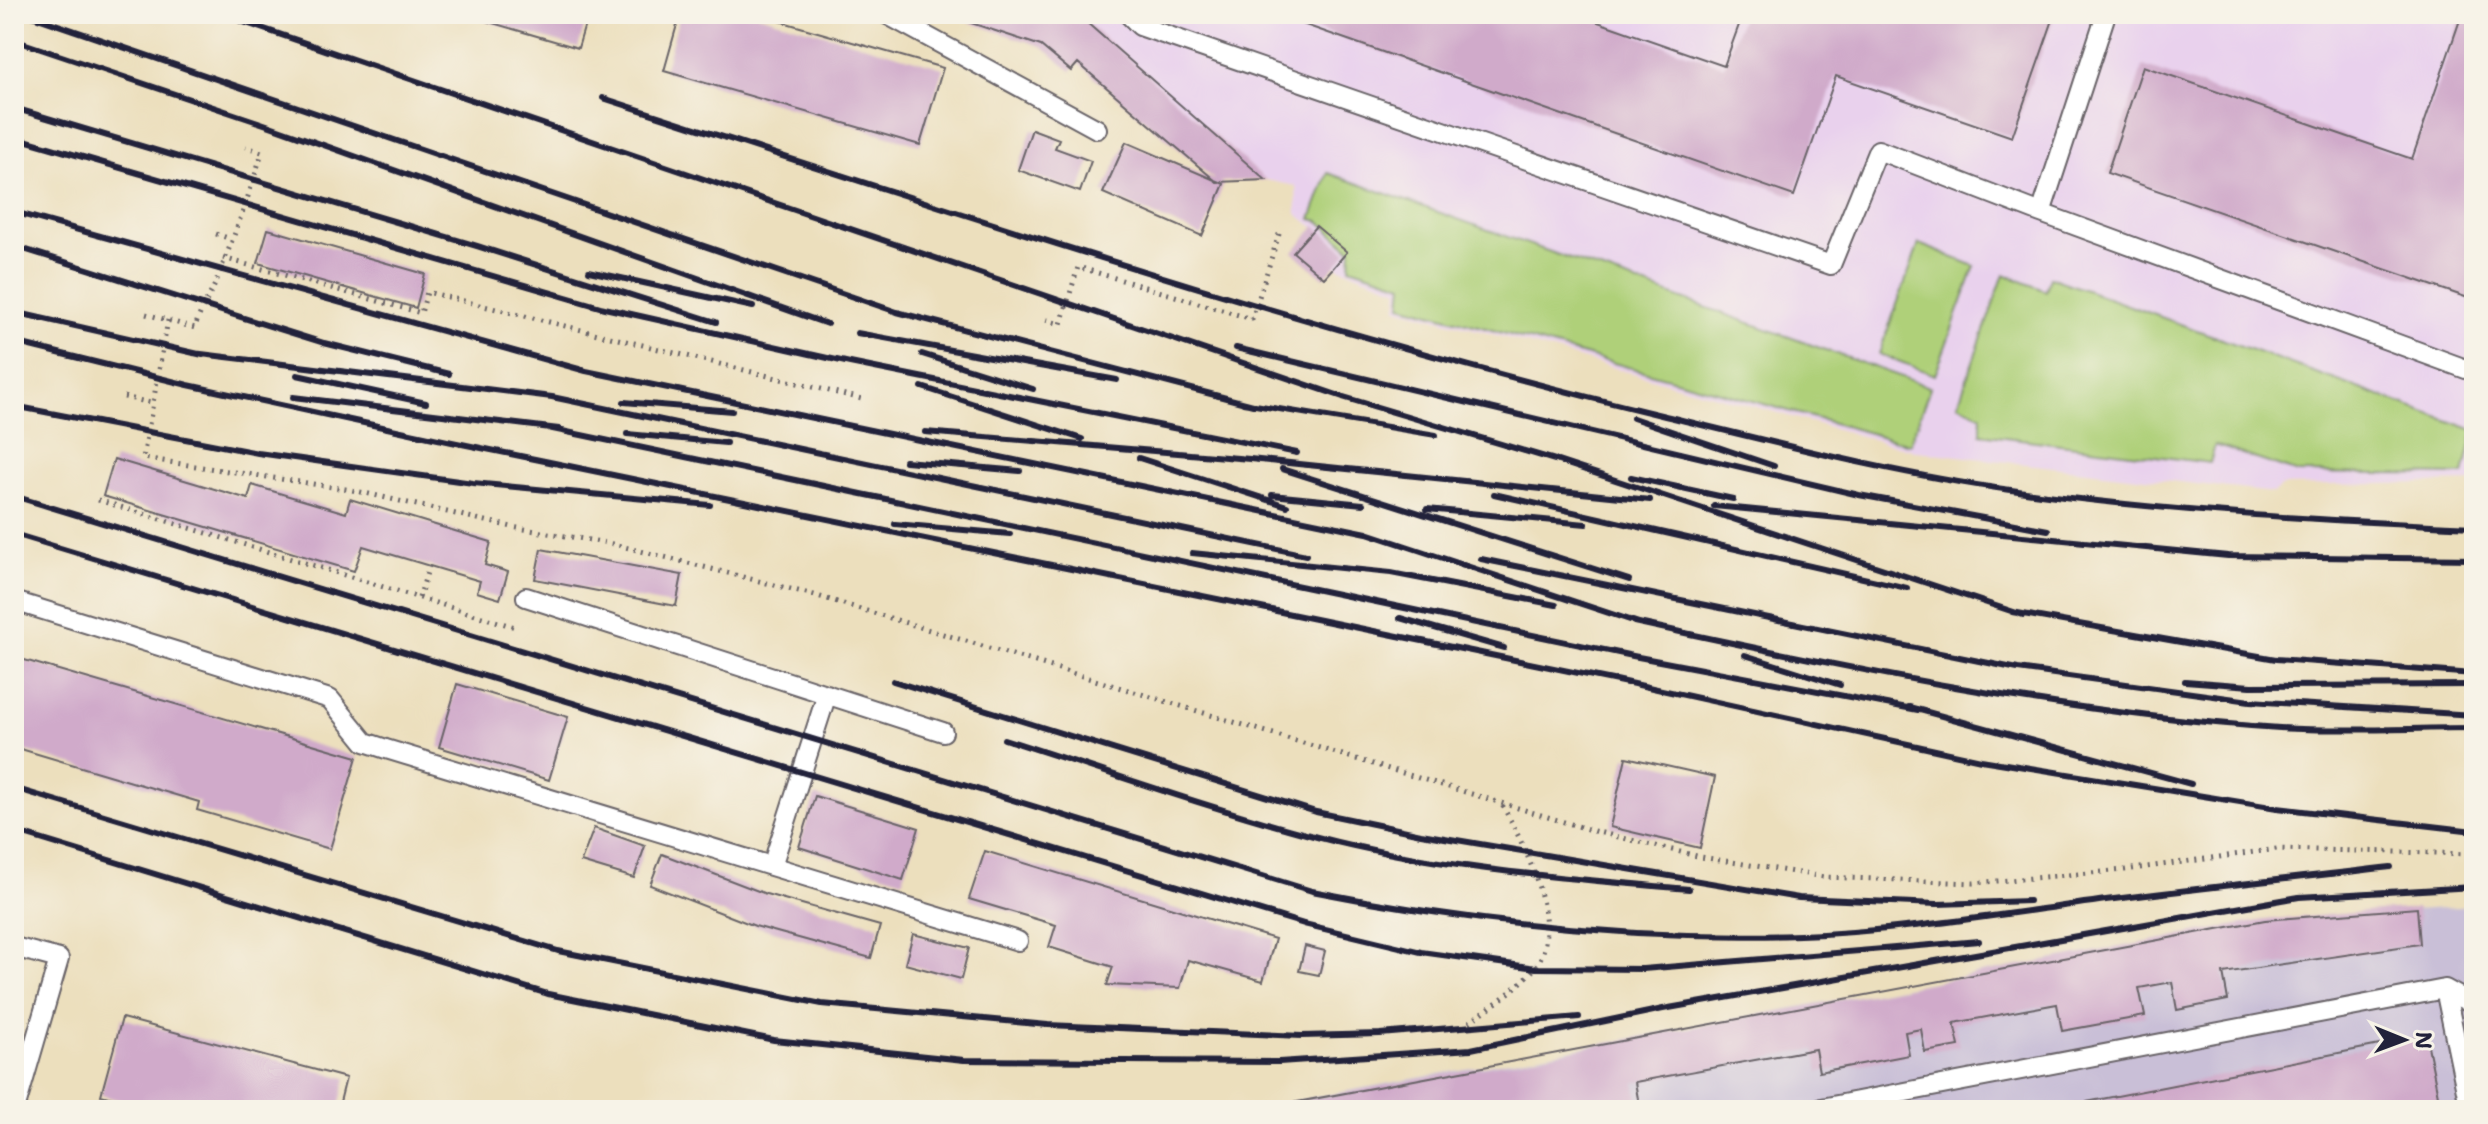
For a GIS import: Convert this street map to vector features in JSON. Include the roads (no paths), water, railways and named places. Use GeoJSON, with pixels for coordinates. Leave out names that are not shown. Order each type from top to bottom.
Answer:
{"type":"FeatureCollection","features":[{"type":"Feature","properties":{"kind":"lane"},"geometry":{"type":"LineString","coordinates":[[886,14],[1097,129]]}},
{"type":"Feature","properties":{"kind":"lane"},"geometry":{"type":"LineString","coordinates":[[1128,14],[1140,26],[1831,265],[1878,150],[2474,372]]}},
{"type":"Feature","properties":{"kind":"lane"},"geometry":{"type":"LineString","coordinates":[[2041,213],[2106,14]]}},
{"type":"Feature","properties":{"kind":"lane"},"geometry":{"type":"LineString","coordinates":[[526,597],[943,732]]}},
{"type":"Feature","properties":{"kind":"lane"},"geometry":{"type":"LineString","coordinates":[[14,601],[330,699],[365,742],[1018,941]]}},
{"type":"Feature","properties":{"kind":"lane"},"geometry":{"type":"LineString","coordinates":[[772,866],[827,694]]}},
{"type":"Feature","properties":{"kind":"lane"},"geometry":{"type":"LineString","coordinates":[[14,947],[59,959],[15,1110]]}},
{"type":"Feature","properties":{"kind":"lane"},"geometry":{"type":"LineString","coordinates":[[1811,1110],[2445,989],[2474,1005]]}},
{"type":"Feature","properties":{"kind":"lane"},"geometry":{"type":"LineString","coordinates":[[2445,989],[2470,1110]]}},
{"type":"Feature","properties":{"kind":"railway"},"geometry":{"type":"LineString","coordinates":[[26,14],[897,312],[1253,405]]}},
{"type":"Feature","properties":{"kind":"railway"},"geometry":{"type":"LineString","coordinates":[[220,14],[1343,397],[1555,460],[2023,615]]}},
{"type":"Feature","properties":{"kind":"railway"},"geometry":{"type":"LineString","coordinates":[[14,40],[270,126],[827,324]]}},
{"type":"Feature","properties":{"kind":"railway"},"geometry":{"type":"LineString","coordinates":[[603,98],[1261,307],[1527,381],[1835,457],[1967,483],[2069,498],[2184,510],[2474,527]]}},
{"type":"Feature","properties":{"kind":"railway"},"geometry":{"type":"LineString","coordinates":[[14,108],[477,246],[716,322]]}},
{"type":"Feature","properties":{"kind":"railway"},"geometry":{"type":"LineString","coordinates":[[14,137],[600,307],[850,363],[1297,453]]}},
{"type":"Feature","properties":{"kind":"railway"},"geometry":{"type":"LineString","coordinates":[[14,212],[586,371],[1367,533],[1642,624]]}},
{"type":"Feature","properties":{"kind":"railway"},"geometry":{"type":"LineString","coordinates":[[14,246],[324,343],[449,374]]}},
{"type":"Feature","properties":{"kind":"railway"},"geometry":{"type":"LineString","coordinates":[[589,271],[753,307]]}},
{"type":"Feature","properties":{"kind":"railway"},"geometry":{"type":"LineString","coordinates":[[14,312],[203,355]]}},
{"type":"Feature","properties":{"kind":"railway"},"geometry":{"type":"LineString","coordinates":[[857,333],[1117,380]]}},
{"type":"Feature","properties":{"kind":"railway"},"geometry":{"type":"LineString","coordinates":[[14,342],[188,385],[452,442],[1627,683]]}},
{"type":"Feature","properties":{"kind":"railway"},"geometry":{"type":"LineString","coordinates":[[1236,348],[1859,495],[2048,530]]}},
{"type":"Feature","properties":{"kind":"railway"},"geometry":{"type":"LineString","coordinates":[[193,353],[552,397],[1306,555]]}},
{"type":"Feature","properties":{"kind":"railway"},"geometry":{"type":"LineString","coordinates":[[922,354],[1033,389]]}},
{"type":"Feature","properties":{"kind":"railway"},"geometry":{"type":"LineString","coordinates":[[297,375],[426,403]]}},
{"type":"Feature","properties":{"kind":"railway"},"geometry":{"type":"LineString","coordinates":[[922,387],[1082,439]]}},
{"type":"Feature","properties":{"kind":"railway"},"geometry":{"type":"LineString","coordinates":[[293,397],[559,429]]}},
{"type":"Feature","properties":{"kind":"railway"},"geometry":{"type":"LineString","coordinates":[[624,402],[732,411]]}},
{"type":"Feature","properties":{"kind":"railway"},"geometry":{"type":"LineString","coordinates":[[1243,403],[1436,435]]}},
{"type":"Feature","properties":{"kind":"railway"},"geometry":{"type":"LineString","coordinates":[[14,406],[258,453],[473,483],[710,505]]}},
{"type":"Feature","properties":{"kind":"railway"},"geometry":{"type":"LineString","coordinates":[[1633,418],[1774,466]]}},
{"type":"Feature","properties":{"kind":"railway"},"geometry":{"type":"LineString","coordinates":[[548,428],[1633,656],[1918,710]]}},
{"type":"Feature","properties":{"kind":"railway"},"geometry":{"type":"LineString","coordinates":[[925,432],[1250,459],[1650,500]]}},
{"type":"Feature","properties":{"kind":"railway"},"geometry":{"type":"LineString","coordinates":[[627,434],[726,443]]}},
{"type":"Feature","properties":{"kind":"railway"},"geometry":{"type":"LineString","coordinates":[[1139,458],[1287,506]]}},
{"type":"Feature","properties":{"kind":"railway"},"geometry":{"type":"LineString","coordinates":[[905,461],[1020,471]]}},
{"type":"Feature","properties":{"kind":"railway"},"geometry":{"type":"LineString","coordinates":[[1282,469],[1629,580]]}},
{"type":"Feature","properties":{"kind":"railway"},"geometry":{"type":"LineString","coordinates":[[1631,477],[1733,499]]}},
{"type":"Feature","properties":{"kind":"railway"},"geometry":{"type":"LineString","coordinates":[[1494,494],[1907,588]]}},
{"type":"Feature","properties":{"kind":"railway"},"geometry":{"type":"LineString","coordinates":[[1272,495],[1363,504]]}},
{"type":"Feature","properties":{"kind":"railway"},"geometry":{"type":"LineString","coordinates":[[14,496],[1312,891],[1433,912],[1616,932],[1800,935],[1918,926],[2391,867]]}},
{"type":"Feature","properties":{"kind":"railway"},"geometry":{"type":"LineString","coordinates":[[1714,506],[2228,556],[2474,559]]}},
{"type":"Feature","properties":{"kind":"railway"},"geometry":{"type":"LineString","coordinates":[[1427,509],[1586,524]]}},
{"type":"Feature","properties":{"kind":"railway"},"geometry":{"type":"LineString","coordinates":[[895,524],[1010,534]]}},
{"type":"Feature","properties":{"kind":"railway"},"geometry":{"type":"LineString","coordinates":[[14,534],[1304,924],[1421,952],[1536,968],[1643,969],[1979,941]]}},
{"type":"Feature","properties":{"kind":"railway"},"geometry":{"type":"LineString","coordinates":[[1192,553],[1391,573],[1556,605]]}},
{"type":"Feature","properties":{"kind":"railway"},"geometry":{"type":"LineString","coordinates":[[1481,559],[2018,669],[2250,701],[2474,715]]}},
{"type":"Feature","properties":{"kind":"railway"},"geometry":{"type":"LineString","coordinates":[[2012,612],[2276,659],[2474,674]]}},
{"type":"Feature","properties":{"kind":"railway"},"geometry":{"type":"LineString","coordinates":[[1400,618],[1504,648]]}},
{"type":"Feature","properties":{"kind":"railway"},"geometry":{"type":"LineString","coordinates":[[1634,622],[1874,672],[2117,712],[2280,728],[2474,728]]}},
{"type":"Feature","properties":{"kind":"railway"},"geometry":{"type":"LineString","coordinates":[[1745,655],[1840,685]]}},
{"type":"Feature","properties":{"kind":"railway"},"geometry":{"type":"LineString","coordinates":[[1616,680],[1981,760],[2277,808],[2474,831]]}},
{"type":"Feature","properties":{"kind":"railway"},"geometry":{"type":"LineString","coordinates":[[893,681],[1316,812],[1421,834],[1799,898],[1937,904],[2029,901]]}},
{"type":"Feature","properties":{"kind":"railway"},"geometry":{"type":"LineString","coordinates":[[2185,681],[2251,686],[2473,685]]}},
{"type":"Feature","properties":{"kind":"railway"},"geometry":{"type":"LineString","coordinates":[[1909,707],[2191,784]]}},
{"type":"Feature","properties":{"kind":"railway"},"geometry":{"type":"LineString","coordinates":[[1004,739],[1238,815],[1363,848],[1502,871],[1689,889]]}},
{"type":"Feature","properties":{"kind":"railway"},"geometry":{"type":"LineString","coordinates":[[14,788],[558,951],[822,1004],[1048,1025],[1302,1036],[1380,1034],[1579,1017]]}},
{"type":"Feature","properties":{"kind":"railway"},"geometry":{"type":"LineString","coordinates":[[14,831],[548,994],[774,1040],[964,1060],[1279,1062],[1471,1049],[1663,1009],[2299,897],[2474,887]]}}]}
